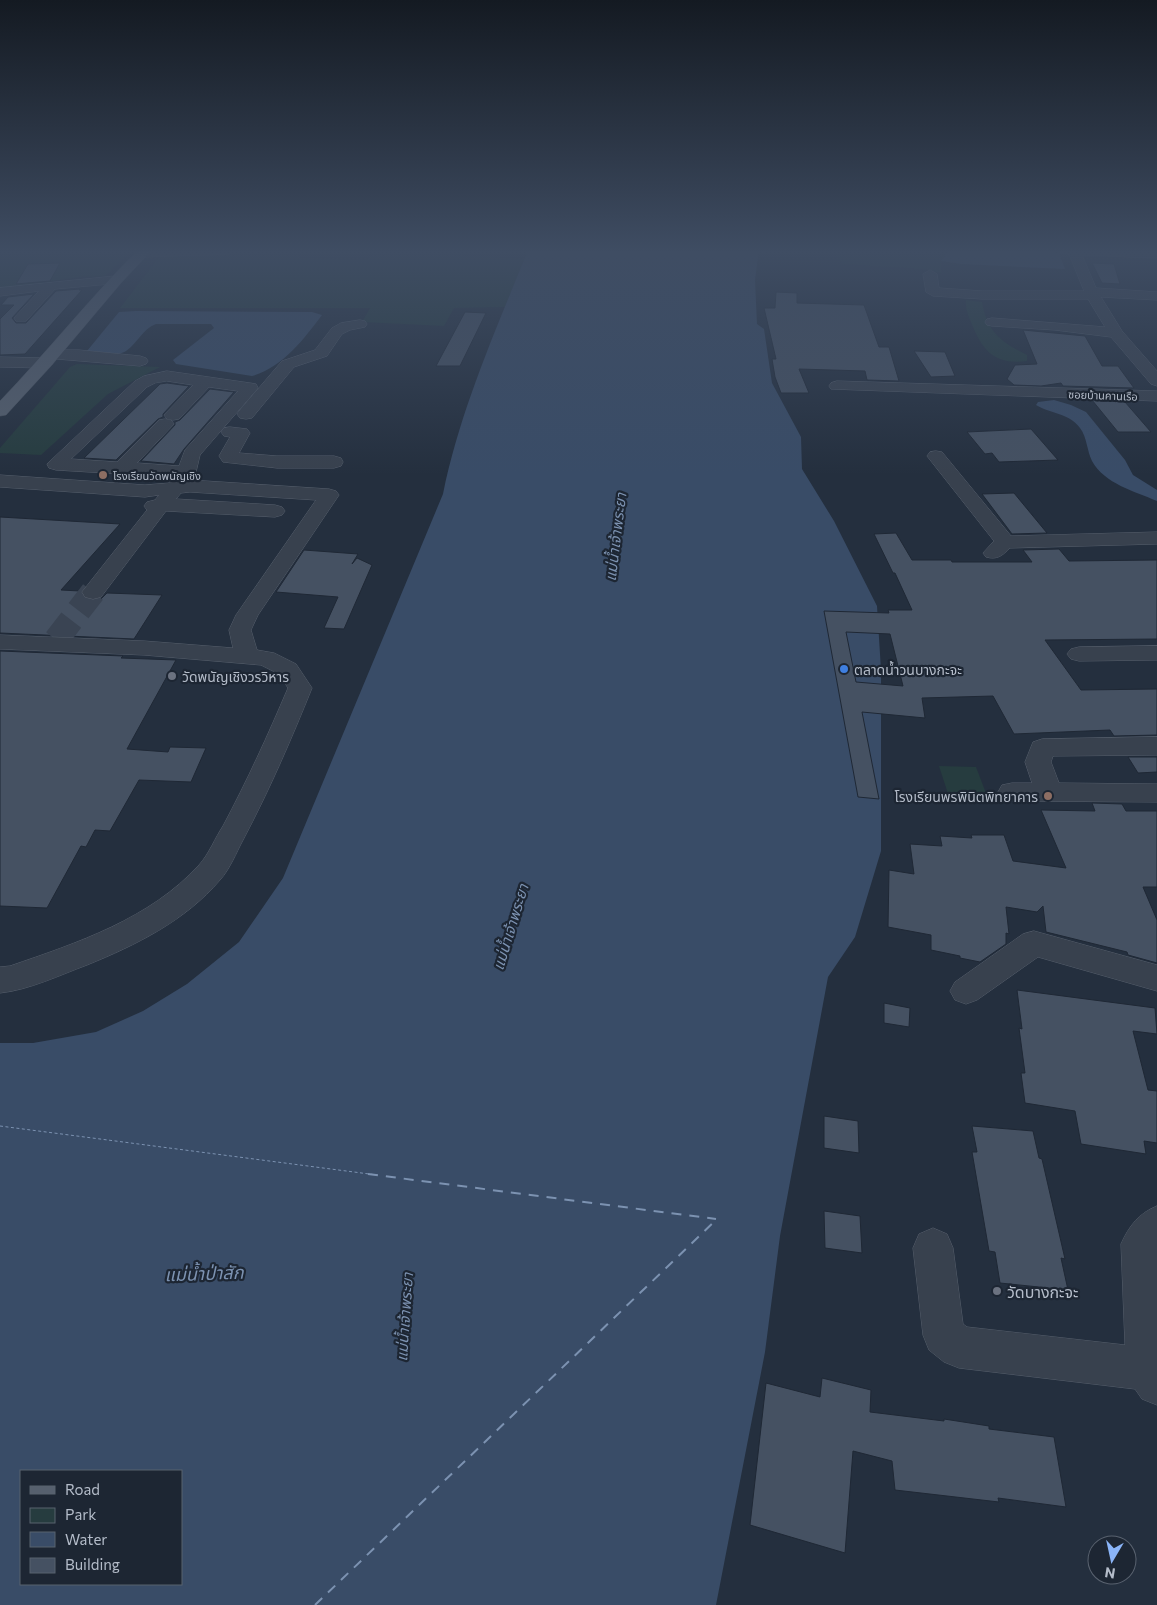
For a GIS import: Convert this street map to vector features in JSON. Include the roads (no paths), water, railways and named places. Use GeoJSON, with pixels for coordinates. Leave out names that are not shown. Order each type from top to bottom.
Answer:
{"type":"FeatureCollection","features":[{"type":"Feature","properties":{"kind":"main road"},"geometry":{"type":"LineString","coordinates":[[0,411],[77,325]]}},
{"type":"Feature","properties":{"kind":"street"},"geometry":{"type":"LineString","coordinates":[[93,592],[160,506],[210,459],[230,432],[288,364],[321,353],[338,331],[346,326],[354,325]]}},
{"type":"Feature","properties":{"kind":"street"},"geometry":{"type":"LineString","coordinates":[[1038,325],[1116,333]]}},
{"type":"Feature","properties":{"kind":"street"},"geometry":{"type":"LineString","coordinates":[[1111,325],[1157,381]]}},
{"type":"Feature","properties":{"kind":"street"},"geometry":{"type":"LineString","coordinates":[[0,362],[78,356],[140,361]]}},
{"type":"Feature","properties":{"kind":"street"},"geometry":{"type":"LineString","coordinates":[[184,482],[191,454],[250,388],[167,376],[150,379],[141,384],[56,464],[122,468],[184,482],[329,495],[247,616],[240,630],[247,656]]}},
{"type":"Feature","properties":{"kind":"street"},"geometry":{"type":"LineString","coordinates":[[122,468],[205,381]]}},
{"type":"Feature","properties":{"kind":"street","name":"ซอยบ้านคานเรือ"},"geometry":{"type":"LineString","coordinates":[[837,386],[1157,396]]}},
{"type":"Feature","properties":{"kind":"street"},"geometry":{"type":"LineString","coordinates":[[230,432],[241,433],[228,456],[229,458],[277,462],[334,462]]}},
{"type":"Feature","properties":{"kind":"street"},"geometry":{"type":"LineString","coordinates":[[936,456],[999,547],[1157,538]]}},
{"type":"Feature","properties":{"kind":"street"},"geometry":{"type":"LineString","coordinates":[[0,481],[145,491],[184,482]]}},
{"type":"Feature","properties":{"kind":"street"},"geometry":{"type":"LineString","coordinates":[[0,499],[132,508],[180,505],[317,513]]}},
{"type":"Feature","properties":{"kind":"street"},"geometry":{"type":"LineString","coordinates":[[0,642],[54,642],[266,658],[288,669],[300,688],[261,778],[210,872],[179,900],[149,922],[79,955],[10,979],[0,980]]}},
{"type":"Feature","properties":{"kind":"street"},"geometry":{"type":"LineString","coordinates":[[1079,654],[1157,653]]}},
{"type":"Feature","properties":{"kind":"street"},"geometry":{"type":"LineString","coordinates":[[1049,792],[1038,762],[1042,748],[1157,746]]}},
{"type":"Feature","properties":{"kind":"street"},"geometry":{"type":"LineString","coordinates":[[1012,792],[1157,792]]}},
{"type":"Feature","properties":{"kind":"street"},"geometry":{"type":"LineString","coordinates":[[966,991],[1034,943],[1157,978]]}},
{"type":"Feature","properties":{"kind":"street"},"geometry":{"type":"LineString","coordinates":[[932,1248],[944,1335],[959,1347],[1152,1377],[1141,1244],[1157,1225]]}},
{"type":"Feature","properties":{"kind":"water"},"geometry":{"type":"Polygon","coordinates":[[[108,325],[154,325],[147,329],[130,348],[122,353],[113,355],[89,354],[87,351],[108,325]]]}},
{"type":"Feature","properties":{"kind":"water"},"geometry":{"type":"Polygon","coordinates":[[[212,325],[315,325],[283,360],[252,376],[176,364],[173,360],[214,328],[212,325]]]}},
{"type":"Feature","properties":{"kind":"water"},"geometry":{"type":"Polygon","coordinates":[[[498,325],[758,325],[764,329],[772,383],[801,437],[802,469],[834,521],[877,606],[881,670],[881,851],[855,937],[828,977],[780,1236],[765,1352],[716,1605],[0,1605],[0,1043],[33,1043],[96,1032],[143,1011],[187,984],[239,942],[283,878],[443,494],[459,432],[498,325]]]}},
{"type":"Feature","properties":{"kind":"water"},"geometry":{"type":"Polygon","coordinates":[[[1054,400],[1086,412],[1125,460],[1133,475],[1157,490],[1157,501],[1121,486],[1104,476],[1092,461],[1086,440],[1076,423],[1071,419],[1036,405],[1038,402],[1054,400]]]}},
{"type":"Feature","properties":{"kind":"tunnel"},"geometry":{"type":"LineString","coordinates":[[56,640],[93,592]]}},
{"type":"Feature","properties":{"kind":"place","name":"โรงเรียนวัดพนัญเชิง"},"geometry":{"type":"Point","coordinates":[103,475]}},
{"type":"Feature","properties":{"kind":"place","name":"ตลาดน้ำวนบางกะจะ"},"geometry":{"type":"Point","coordinates":[844,669]}},
{"type":"Feature","properties":{"kind":"place","name":"วัดพนัญเชิงวรวิหาร"},"geometry":{"type":"Point","coordinates":[172,676]}},
{"type":"Feature","properties":{"kind":"place","name":"โรงเรียนพรพินิตพิทยาคาร"},"geometry":{"type":"Point","coordinates":[1048,796]}},
{"type":"Feature","properties":{"kind":"place","name":"วัดบางกะจะ"},"geometry":{"type":"Point","coordinates":[997,1291]}},
{"type":"Feature","properties":{"kind":"water label","name":"แม่น้ำเจ้าพระยา"},"geometry":{"type":"Point","coordinates":[615,537]}},
{"type":"Feature","properties":{"kind":"water label","name":"แม่น้ำเจ้าพระยา"},"geometry":{"type":"Point","coordinates":[510,927]}},
{"type":"Feature","properties":{"kind":"water label","name":"แม่น้ำป่าสัก"},"geometry":{"type":"Point","coordinates":[204,1273]}},
{"type":"Feature","properties":{"kind":"water label","name":"แม่น้ำเจ้าพระยา"},"geometry":{"type":"Point","coordinates":[404,1317]}}]}
